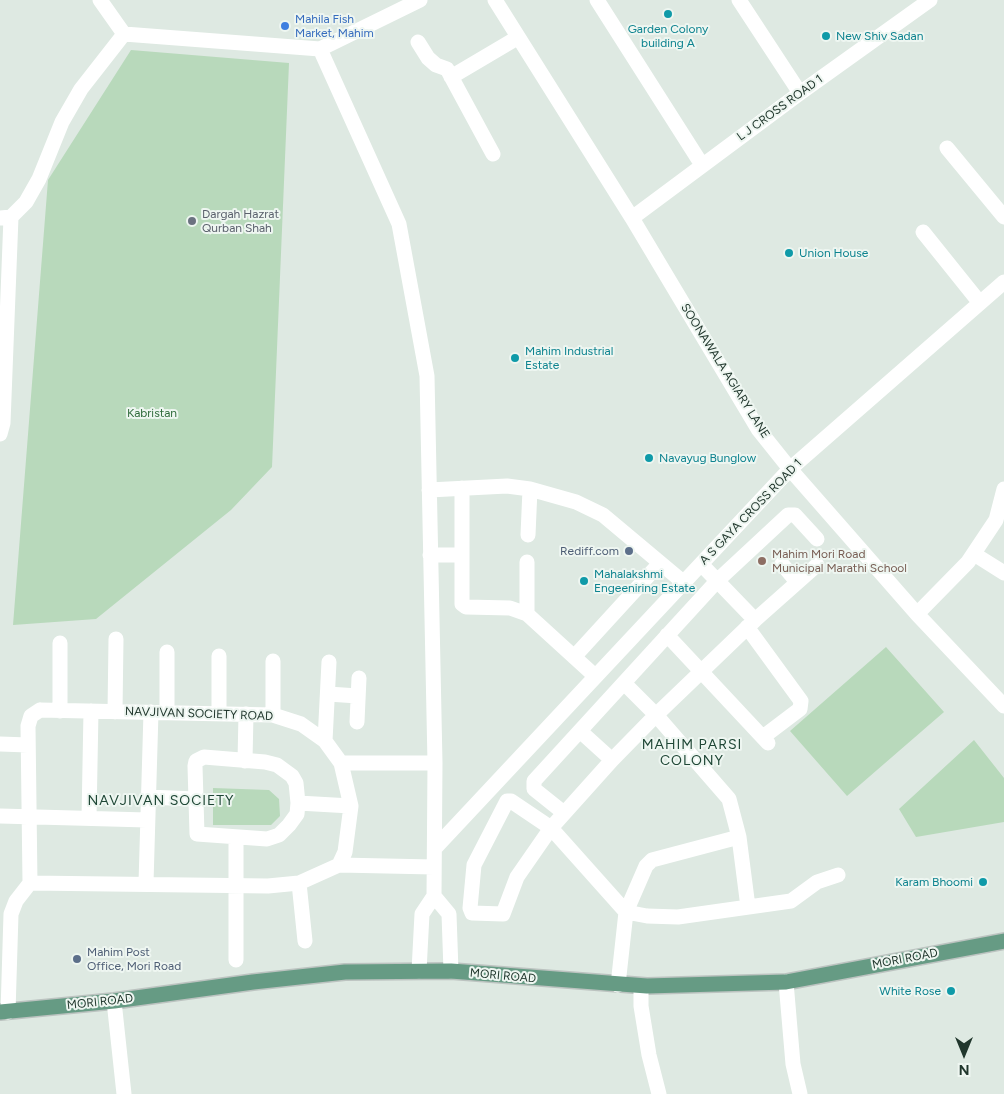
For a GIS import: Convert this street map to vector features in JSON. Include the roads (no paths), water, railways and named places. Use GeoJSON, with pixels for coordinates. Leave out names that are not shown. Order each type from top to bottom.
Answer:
{"type":"FeatureCollection","features":[{"type":"Feature","properties":{"kind":"main road","name":"MORI ROAD"},"geometry":{"type":"LineString","coordinates":[[4,1012],[114,1001],[345,972],[451,971],[644,986],[786,982],[1004,941]]}},
{"type":"Feature","properties":{"kind":"street"},"geometry":{"type":"LineString","coordinates":[[100,0],[124,34]]}},
{"type":"Feature","properties":{"kind":"street"},"geometry":{"type":"LineString","coordinates":[[124,34],[320,49],[420,0]]}},
{"type":"Feature","properties":{"kind":"street","name":"SOONAWALA AGIARY LANE"},"geometry":{"type":"LineString","coordinates":[[495,0],[517,38],[632,218],[758,429],[790,469],[917,614],[1004,706]]}},
{"type":"Feature","properties":{"kind":"street"},"geometry":{"type":"LineString","coordinates":[[597,0],[702,166]]}},
{"type":"Feature","properties":{"kind":"street"},"geometry":{"type":"LineString","coordinates":[[739,0],[800,93]]}},
{"type":"Feature","properties":{"kind":"street","name":"L J CROSS ROAD 1"},"geometry":{"type":"LineString","coordinates":[[632,218],[800,93],[930,0]]}},
{"type":"Feature","properties":{"kind":"street"},"geometry":{"type":"LineString","coordinates":[[0,434],[3,414],[6,218],[26,202],[39,179],[58,130],[81,89],[124,34]]}},
{"type":"Feature","properties":{"kind":"street"},"geometry":{"type":"LineString","coordinates":[[451,77],[517,38]]}},
{"type":"Feature","properties":{"kind":"street"},"geometry":{"type":"LineString","coordinates":[[418,42],[428,58],[436,65],[447,69],[493,154]]}},
{"type":"Feature","properties":{"kind":"street"},"geometry":{"type":"LineString","coordinates":[[320,49],[399,224],[427,376],[435,848],[434,896],[422,914],[419,971]]}},
{"type":"Feature","properties":{"kind":"street"},"geometry":{"type":"LineString","coordinates":[[948,148],[1004,217]]}},
{"type":"Feature","properties":{"kind":"street"},"geometry":{"type":"LineString","coordinates":[[923,232],[980,302]]}},
{"type":"Feature","properties":{"kind":"street","name":"A S GAYA CROSS ROAD 1"},"geometry":{"type":"LineString","coordinates":[[435,848],[790,469],[1004,282]]}},
{"type":"Feature","properties":{"kind":"street"},"geometry":{"type":"LineString","coordinates":[[429,490],[507,486],[530,489],[576,502],[603,515],[683,582]]}},
{"type":"Feature","properties":{"kind":"street"},"geometry":{"type":"LineString","coordinates":[[462,488],[461,600],[463,606],[510,608],[527,614],[595,676]]}},
{"type":"Feature","properties":{"kind":"street"},"geometry":{"type":"LineString","coordinates":[[528,535],[530,489]]}},
{"type":"Feature","properties":{"kind":"street"},"geometry":{"type":"LineString","coordinates":[[917,614],[974,554],[1000,521],[1004,489]]}},
{"type":"Feature","properties":{"kind":"street"},"geometry":{"type":"LineString","coordinates":[[564,813],[535,791],[533,784],[667,635],[717,581],[788,515],[795,516],[816,539]]}},
{"type":"Feature","properties":{"kind":"street"},"geometry":{"type":"LineString","coordinates":[[974,554],[1004,573]]}},
{"type":"Feature","properties":{"kind":"street"},"geometry":{"type":"LineString","coordinates":[[430,555],[461,555]]}},
{"type":"Feature","properties":{"kind":"street"},"geometry":{"type":"LineString","coordinates":[[527,562],[527,614]]}},
{"type":"Feature","properties":{"kind":"street"},"geometry":{"type":"LineString","coordinates":[[574,657],[660,563]]}},
{"type":"Feature","properties":{"kind":"street"},"geometry":{"type":"LineString","coordinates":[[667,635],[765,740],[800,709],[802,701],[751,623],[701,564]]}},
{"type":"Feature","properties":{"kind":"street"},"geometry":{"type":"LineString","coordinates":[[782,564],[797,582]]}},
{"type":"Feature","properties":{"kind":"street"},"geometry":{"type":"LineString","coordinates":[[816,565],[701,670],[612,760],[564,813],[551,828],[517,876],[503,914],[471,912],[470,889],[474,865],[504,804],[510,801],[551,828],[626,912],[647,916],[678,917],[791,901],[818,882],[838,875]]}},
{"type":"Feature","properties":{"kind":"street"},"geometry":{"type":"LineString","coordinates":[[115,712],[116,639]]}},
{"type":"Feature","properties":{"kind":"street"},"geometry":{"type":"LineString","coordinates":[[60,643],[60,711]]}},
{"type":"Feature","properties":{"kind":"street"},"geometry":{"type":"LineString","coordinates":[[166,712],[167,652]]}},
{"type":"Feature","properties":{"kind":"street"},"geometry":{"type":"LineString","coordinates":[[219,656],[219,714]]}},
{"type":"Feature","properties":{"kind":"street"},"geometry":{"type":"LineString","coordinates":[[273,660],[273,715]]}},
{"type":"Feature","properties":{"kind":"street"},"geometry":{"type":"LineString","coordinates":[[325,742],[329,662]]}},
{"type":"Feature","properties":{"kind":"street"},"geometry":{"type":"LineString","coordinates":[[357,722],[359,678]]}},
{"type":"Feature","properties":{"kind":"street"},"geometry":{"type":"LineString","coordinates":[[624,683],[656,715],[729,799],[739,837],[748,907]]}},
{"type":"Feature","properties":{"kind":"street"},"geometry":{"type":"LineString","coordinates":[[328,694],[358,696]]}},
{"type":"Feature","properties":{"kind":"street","name":"NAVJIVAN SOCIETY ROAD"},"geometry":{"type":"LineString","coordinates":[[30,882],[28,744],[31,716],[40,710],[273,715],[301,724],[325,742],[341,763],[350,806],[345,852],[339,865]]}},
{"type":"Feature","properties":{"kind":"street"},"geometry":{"type":"LineString","coordinates":[[89,818],[92,711]]}},
{"type":"Feature","properties":{"kind":"street"},"geometry":{"type":"LineString","coordinates":[[146,883],[151,712]]}},
{"type":"Feature","properties":{"kind":"street"},"geometry":{"type":"LineString","coordinates":[[245,761],[246,714]]}},
{"type":"Feature","properties":{"kind":"street"},"geometry":{"type":"LineString","coordinates":[[580,731],[612,760]]}},
{"type":"Feature","properties":{"kind":"street"},"geometry":{"type":"LineString","coordinates":[[0,744],[28,744]]}},
{"type":"Feature","properties":{"kind":"street"},"geometry":{"type":"LineString","coordinates":[[200,758],[277,765],[292,776],[296,784],[298,803],[296,814],[279,834],[267,839],[236,838],[197,834],[195,799],[195,766],[200,758]]}},
{"type":"Feature","properties":{"kind":"street"},"geometry":{"type":"LineString","coordinates":[[341,763],[435,763]]}},
{"type":"Feature","properties":{"kind":"street"},"geometry":{"type":"LineString","coordinates":[[148,797],[195,799]]}},
{"type":"Feature","properties":{"kind":"street"},"geometry":{"type":"LineString","coordinates":[[298,803],[350,806]]}},
{"type":"Feature","properties":{"kind":"street"},"geometry":{"type":"LineString","coordinates":[[0,816],[147,820]]}},
{"type":"Feature","properties":{"kind":"street"},"geometry":{"type":"LineString","coordinates":[[618,985],[626,912],[646,866],[652,860],[739,837]]}},
{"type":"Feature","properties":{"kind":"street"},"geometry":{"type":"LineString","coordinates":[[236,838],[236,960]]}},
{"type":"Feature","properties":{"kind":"street"},"geometry":{"type":"LineString","coordinates":[[4,1012],[11,914],[16,901],[30,882],[236,886],[299,882],[339,865],[434,867]]}},
{"type":"Feature","properties":{"kind":"street"},"geometry":{"type":"LineString","coordinates":[[299,882],[306,941]]}},
{"type":"Feature","properties":{"kind":"street"},"geometry":{"type":"LineString","coordinates":[[434,896],[449,914],[451,971]]}},
{"type":"Feature","properties":{"kind":"street"},"geometry":{"type":"LineString","coordinates":[[786,982],[792,1064],[800,1094]]}},
{"type":"Feature","properties":{"kind":"street"},"geometry":{"type":"LineString","coordinates":[[644,986],[658,1064]]}},
{"type":"Feature","properties":{"kind":"street"},"geometry":{"type":"LineString","coordinates":[[644,986],[641,1006],[649,1054],[659,1094]]}},
{"type":"Feature","properties":{"kind":"street"},"geometry":{"type":"LineString","coordinates":[[114,1001],[124,1094]]}},
{"type":"Feature","properties":{"kind":"place","name":"Garden Colony building A"},"geometry":{"type":"Point","coordinates":[668,14]}},
{"type":"Feature","properties":{"kind":"place","name":"Mahila Fish Market, Mahim"},"geometry":{"type":"Point","coordinates":[285,26]}},
{"type":"Feature","properties":{"kind":"place","name":"New Shiv Sadan"},"geometry":{"type":"Point","coordinates":[826,36]}},
{"type":"Feature","properties":{"kind":"place","name":"Dargah Hazrat Qurban Shah"},"geometry":{"type":"Point","coordinates":[192,221]}},
{"type":"Feature","properties":{"kind":"place","name":"Union House"},"geometry":{"type":"Point","coordinates":[789,253]}},
{"type":"Feature","properties":{"kind":"place","name":"Mahim Industrial Estate"},"geometry":{"type":"Point","coordinates":[515,358]}},
{"type":"Feature","properties":{"kind":"place","name":"Navayug Bunglow"},"geometry":{"type":"Point","coordinates":[649,458]}},
{"type":"Feature","properties":{"kind":"place","name":"Rediff.com"},"geometry":{"type":"Point","coordinates":[629,551]}},
{"type":"Feature","properties":{"kind":"place","name":"Mahim Mori Road Municipal Marathi School"},"geometry":{"type":"Point","coordinates":[762,561]}},
{"type":"Feature","properties":{"kind":"place","name":"Mahalakshmi Engeeniring Estate"},"geometry":{"type":"Point","coordinates":[584,581]}},
{"type":"Feature","properties":{"kind":"place","name":"Karam Bhoomi"},"geometry":{"type":"Point","coordinates":[983,882]}},
{"type":"Feature","properties":{"kind":"place","name":"Mahim Post Office, Mori Road"},"geometry":{"type":"Point","coordinates":[77,959]}},
{"type":"Feature","properties":{"kind":"place","name":"White Rose"},"geometry":{"type":"Point","coordinates":[951,991]}},
{"type":"Feature","properties":{"kind":"district","name":"MAHIM PARSI COLONY"},"geometry":{"type":"Point","coordinates":[692,754]}},
{"type":"Feature","properties":{"kind":"district","name":"NAVJIVAN SOCIETY"},"geometry":{"type":"Point","coordinates":[161,801]}},
{"type":"Feature","properties":{"kind":"park label","name":"Kabristan"},"geometry":{"type":"Point","coordinates":[152,413]}}]}
